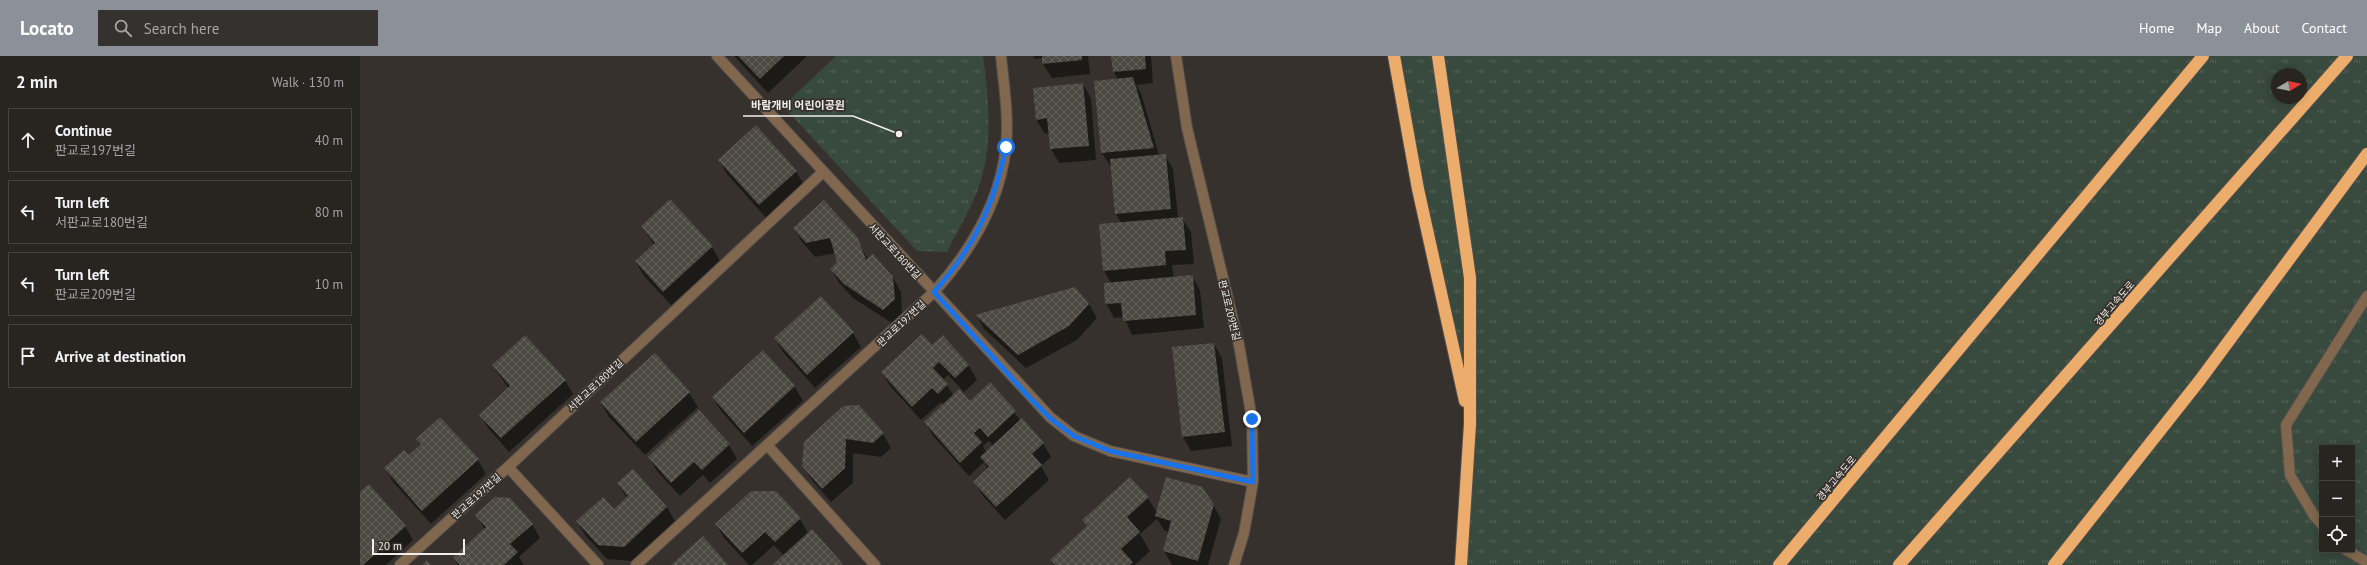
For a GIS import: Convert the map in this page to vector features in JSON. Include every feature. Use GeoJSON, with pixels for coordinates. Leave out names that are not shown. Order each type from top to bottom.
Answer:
{"type":"FeatureCollection","features":[{"type":"Feature","properties":{"kind":"highway"},"geometry":{"type":"LineString","coordinates":[[1394,56],[1418,189],[1470,424]]}},
{"type":"Feature","properties":{"kind":"highway"},"geometry":{"type":"LineString","coordinates":[[1438,56],[1470,278],[1470,424],[1460,565]]}},
{"type":"Feature","properties":{"kind":"highway","name":"경부고속도로"},"geometry":{"type":"LineString","coordinates":[[1780,565],[2203,56]]}},
{"type":"Feature","properties":{"kind":"highway","name":"경부고속도로"},"geometry":{"type":"LineString","coordinates":[[1899,565],[2347,56]]}},
{"type":"Feature","properties":{"kind":"highway"},"geometry":{"type":"LineString","coordinates":[[2054,565],[2200,380],[2367,154]]}},
{"type":"Feature","properties":{"kind":"street","name":"서판교로180번길"},"geometry":{"type":"LineString","coordinates":[[716,56],[1050,418],[1074,436],[1110,451],[1253,482]]}},
{"type":"Feature","properties":{"kind":"street","name":"판교로197번길"},"geometry":{"type":"LineString","coordinates":[[636,565],[768,446],[934,292],[959,260],[980,229],[998,186],[1006,147],[1006,112],[1001,56]]}},
{"type":"Feature","properties":{"kind":"street","name":"판교로209번길"},"geometry":{"type":"LineString","coordinates":[[1176,56],[1187,128],[1247,382],[1252,419],[1253,482],[1244,533],[1234,565]]}},
{"type":"Feature","properties":{"kind":"street","name":"서판교로180번길"},"geometry":{"type":"LineString","coordinates":[[508,467],[823,172]]}},
{"type":"Feature","properties":{"kind":"street"},"geometry":{"type":"LineString","coordinates":[[2319,521],[2290,475],[2286,425],[2367,296]]}},
{"type":"Feature","properties":{"kind":"street"},"geometry":{"type":"LineString","coordinates":[[768,446],[875,565]]}},
{"type":"Feature","properties":{"kind":"street","name":"판교로197번길"},"geometry":{"type":"LineString","coordinates":[[400,565],[508,467],[598,565]]}},
{"type":"Feature","properties":{"kind":"street"},"geometry":{"type":"LineString","coordinates":[[2351,553],[2367,562]]}},
{"type":"Feature","properties":{"kind":"green space"},"geometry":{"type":"Polygon","coordinates":[[[836,56],[983,56],[989,124],[986,158],[977,192],[947,252],[917,251],[783,106],[836,56]]]}},
{"type":"Feature","properties":{"kind":"green space"},"geometry":{"type":"Polygon","coordinates":[[[1394,56],[2367,56],[2367,565],[1461,565],[1470,424],[1394,56]]]}},
{"type":"Feature","properties":{"kind":"building"},"geometry":{"type":"Polygon","coordinates":[[[738,56],[784,56],[760,79],[738,56]]]}},
{"type":"Feature","properties":{"kind":"building"},"geometry":{"type":"Polygon","coordinates":[[[1042,56],[1082,56],[1082,60],[1042,64],[1042,56]]]}},
{"type":"Feature","properties":{"kind":"building"},"geometry":{"type":"Polygon","coordinates":[[[1111,56],[1145,56],[1146,69],[1113,72],[1111,56]]]}},
{"type":"Feature","properties":{"kind":"building"},"geometry":{"type":"Polygon","coordinates":[[[1133,77],[1154,148],[1101,153],[1094,81],[1133,77]]]}},
{"type":"Feature","properties":{"kind":"building"},"geometry":{"type":"Polygon","coordinates":[[[1083,83],[1089,146],[1050,149],[1047,118],[1036,120],[1033,88],[1083,83]]]}},
{"type":"Feature","properties":{"kind":"building"},"geometry":{"type":"Polygon","coordinates":[[[756,125],[797,171],[759,205],[718,160],[756,125]]]}},
{"type":"Feature","properties":{"kind":"building"},"geometry":{"type":"Polygon","coordinates":[[[1166,154],[1171,209],[1115,214],[1110,159],[1166,154]]]}},
{"type":"Feature","properties":{"kind":"building"},"geometry":{"type":"Polygon","coordinates":[[[670,199],[713,246],[663,292],[635,261],[655,243],[641,226],[670,199]]]}},
{"type":"Feature","properties":{"kind":"building"},"geometry":{"type":"Polygon","coordinates":[[[824,200],[858,238],[866,260],[873,254],[893,277],[895,299],[883,310],[844,284],[830,269],[837,262],[830,238],[806,243],[793,228],[824,200]]]}},
{"type":"Feature","properties":{"kind":"building"},"geometry":{"type":"Polygon","coordinates":[[[1183,217],[1186,250],[1165,251],[1166,265],[1103,271],[1099,224],[1183,217]]]}},
{"type":"Feature","properties":{"kind":"building"},"geometry":{"type":"Polygon","coordinates":[[[1193,275],[1196,315],[1123,321],[1121,303],[1105,304],[1104,283],[1193,275]]]}},
{"type":"Feature","properties":{"kind":"building"},"geometry":{"type":"Polygon","coordinates":[[[1075,287],[1089,304],[1069,326],[1018,355],[975,315],[1075,287]]]}},
{"type":"Feature","properties":{"kind":"building"},"geometry":{"type":"Polygon","coordinates":[[[821,296],[854,332],[807,375],[774,338],[821,296]]]}},
{"type":"Feature","properties":{"kind":"building"},"geometry":{"type":"Polygon","coordinates":[[[922,334],[932,345],[943,335],[969,365],[955,378],[939,362],[933,368],[948,384],[938,394],[932,388],[912,407],[881,372],[922,334]]]}},
{"type":"Feature","properties":{"kind":"building"},"geometry":{"type":"Polygon","coordinates":[[[525,335],[566,380],[501,438],[479,415],[510,386],[492,365],[525,335]]]}},
{"type":"Feature","properties":{"kind":"building"},"geometry":{"type":"Polygon","coordinates":[[[1214,343],[1225,432],[1182,437],[1172,347],[1214,343]]]}},
{"type":"Feature","properties":{"kind":"building"},"geometry":{"type":"Polygon","coordinates":[[[763,350],[795,386],[744,433],[712,397],[763,350]]]}},
{"type":"Feature","properties":{"kind":"building"},"geometry":{"type":"Polygon","coordinates":[[[655,353],[690,392],[636,442],[600,402],[655,353]]]}},
{"type":"Feature","properties":{"kind":"building"},"geometry":{"type":"Polygon","coordinates":[[[990,382],[1016,411],[988,437],[980,428],[974,433],[982,442],[960,463],[924,422],[959,389],[970,401],[990,382]]]}},
{"type":"Feature","properties":{"kind":"building"},"geometry":{"type":"Polygon","coordinates":[[[859,405],[884,433],[873,443],[846,439],[845,468],[822,489],[802,466],[804,442],[843,406],[859,405]]]}},
{"type":"Feature","properties":{"kind":"building"},"geometry":{"type":"Polygon","coordinates":[[[699,410],[730,444],[702,470],[694,462],[671,483],[648,457],[699,410]]]}},
{"type":"Feature","properties":{"kind":"building"},"geometry":{"type":"Polygon","coordinates":[[[440,417],[479,459],[422,511],[384,468],[404,450],[409,455],[421,444],[416,439],[440,417]]]}},
{"type":"Feature","properties":{"kind":"building"},"geometry":{"type":"Polygon","coordinates":[[[1022,418],[1044,443],[1032,454],[1042,465],[996,507],[973,482],[989,467],[980,457],[1022,418]]]}},
{"type":"Feature","properties":{"kind":"building"},"geometry":{"type":"Polygon","coordinates":[[[633,469],[667,507],[624,547],[598,545],[576,521],[603,497],[614,509],[628,496],[617,483],[633,469]]]}},
{"type":"Feature","properties":{"kind":"building"},"geometry":{"type":"Polygon","coordinates":[[[1130,477],[1149,497],[1127,517],[1140,532],[1121,549],[1133,562],[1130,565],[1055,565],[1050,560],[1087,526],[1082,520],[1130,477]]]}},
{"type":"Feature","properties":{"kind":"building"},"geometry":{"type":"Polygon","coordinates":[[[1166,477],[1202,487],[1214,504],[1198,561],[1163,551],[1171,521],[1155,516],[1166,477]]]}},
{"type":"Feature","properties":{"kind":"building"},"geometry":{"type":"Polygon","coordinates":[[[369,484],[406,526],[363,565],[360,565],[360,492],[369,484]]]}},
{"type":"Feature","properties":{"kind":"building"},"geometry":{"type":"Polygon","coordinates":[[[751,491],[776,491],[801,518],[775,542],[765,532],[742,553],[715,524],[751,491]]]}},
{"type":"Feature","properties":{"kind":"building"},"geometry":{"type":"Polygon","coordinates":[[[495,497],[510,498],[533,524],[510,544],[518,552],[504,565],[460,565],[453,557],[486,527],[475,515],[495,497]]]}},
{"type":"Feature","properties":{"kind":"building"},"geometry":{"type":"Polygon","coordinates":[[[812,529],[843,564],[842,565],[772,565],[812,529]]]}},
{"type":"Feature","properties":{"kind":"building"},"geometry":{"type":"Polygon","coordinates":[[[703,536],[728,565],[671,565],[703,536]]]}},
{"type":"Feature","properties":{"kind":"building"},"geometry":{"type":"Polygon","coordinates":[[[427,560],[431,565],[422,565],[427,560]]]}},
{"type":"Feature","properties":{"kind":"place","name":"바람개비 어린이공원"},"geometry":{"type":"Point","coordinates":[899,134]}},
{"type":"Feature","properties":{"kind":"route"},"geometry":{"type":"LineString","coordinates":[[1006,147],[998,186],[980,229],[945,280],[934,292],[1050,418],[1074,436],[1110,451],[1253,482],[1252,419]]}}]}
